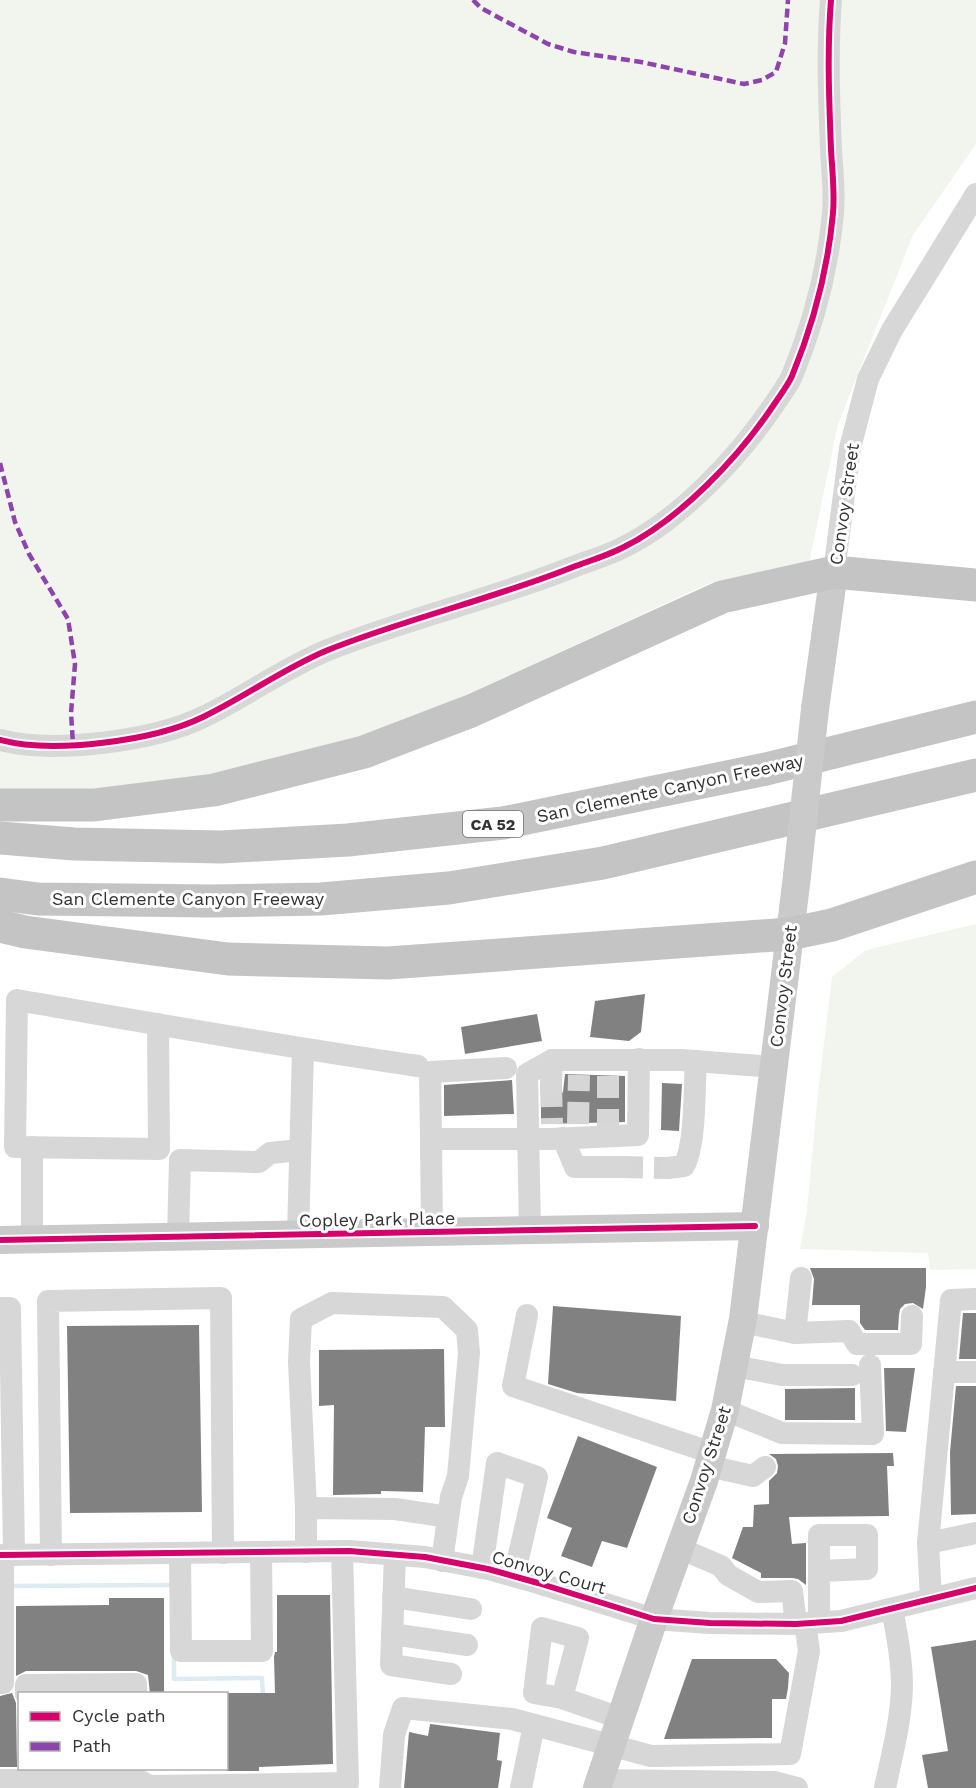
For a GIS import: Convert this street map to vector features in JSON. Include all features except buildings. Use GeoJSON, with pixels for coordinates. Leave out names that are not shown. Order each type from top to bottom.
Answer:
{"type":"FeatureCollection","features":[{"type":"Feature","properties":{"kind":"highway"},"geometry":{"type":"LineString","coordinates":[[0,805],[94,805],[214,790],[364,752],[471,711],[722,597],[834,572],[976,585]]}},
{"type":"Feature","properties":{"kind":"highway","name":"San Clemente Canyon Freeway"},"geometry":{"type":"LineString","coordinates":[[0,838],[74,844],[221,847],[348,840],[503,823],[766,769],[976,717]]}},
{"type":"Feature","properties":{"kind":"highway","name":"San Clemente Canyon Freeway"},"geometry":{"type":"LineString","coordinates":[[0,894],[38,899],[212,901],[321,899],[449,888],[603,863],[976,775]]}},
{"type":"Feature","properties":{"kind":"highway"},"geometry":{"type":"LineString","coordinates":[[0,926],[25,932],[228,959],[388,963],[789,934],[832,925],[976,877]]}},
{"type":"Feature","properties":{"kind":"main road","name":"Convoy Street"},"geometry":{"type":"LineString","coordinates":[[598,1784],[710,1459],[725,1410],[743,1322],[815,709],[834,572]]}},
{"type":"Feature","properties":{"kind":"main road","name":"Copley Park Place"},"geometry":{"type":"LineString","coordinates":[[0,1240],[755,1226]]}},
{"type":"Feature","properties":{"kind":"street"},"geometry":{"type":"LineString","coordinates":[[0,740],[17,744],[73,744],[124,740],[168,729],[201,718],[264,682],[326,651],[563,572],[623,548],[670,518],[717,475],[756,432],[791,379],[819,294],[833,212],[827,47],[831,0]]}},
{"type":"Feature","properties":{"kind":"street","name":"Convoy Street"},"geometry":{"type":"LineString","coordinates":[[834,572],[850,448],[868,379],[892,330],[976,194]]}},
{"type":"Feature","properties":{"kind":"street"},"geometry":{"type":"LineString","coordinates":[[158,1024],[159,1149],[15,1147],[17,1000],[158,1024],[303,1050],[418,1066]]}},
{"type":"Feature","properties":{"kind":"street"},"geometry":{"type":"LineString","coordinates":[[298,1235],[303,1050]]}},
{"type":"Feature","properties":{"kind":"street"},"geometry":{"type":"LineString","coordinates":[[530,1231],[527,1074],[552,1060],[579,1067],[608,1068],[639,1059],[774,1066]]}},
{"type":"Feature","properties":{"kind":"street"},"geometry":{"type":"LineString","coordinates":[[431,1139],[529,1138],[565,1132],[608,1130],[638,1135],[639,1059]]}},
{"type":"Feature","properties":{"kind":"street"},"geometry":{"type":"LineString","coordinates":[[551,1085],[552,1060]]}},
{"type":"Feature","properties":{"kind":"street"},"geometry":{"type":"LineString","coordinates":[[668,1168],[684,1166],[687,1161],[696,1061]]}},
{"type":"Feature","properties":{"kind":"street"},"geometry":{"type":"LineString","coordinates":[[432,1233],[430,1072],[506,1068]]}},
{"type":"Feature","properties":{"kind":"street"},"geometry":{"type":"LineString","coordinates":[[565,1132],[575,1167],[621,1167]]}},
{"type":"Feature","properties":{"kind":"street"},"geometry":{"type":"LineString","coordinates":[[32,1147],[32,1239]]}},
{"type":"Feature","properties":{"kind":"street"},"geometry":{"type":"LineString","coordinates":[[178,1237],[180,1160],[259,1162],[270,1153],[300,1150]]}},
{"type":"Feature","properties":{"kind":"street"},"geometry":{"type":"LineString","coordinates":[[795,1333],[801,1278]]}},
{"type":"Feature","properties":{"kind":"street"},"geometry":{"type":"LineString","coordinates":[[51,1555],[48,1301],[221,1298],[223,1553]]}},
{"type":"Feature","properties":{"kind":"street"},"geometry":{"type":"LineString","coordinates":[[931,1599],[928,1543],[951,1300],[976,1299]]}},
{"type":"Feature","properties":{"kind":"street"},"geometry":{"type":"LineString","coordinates":[[306,1552],[306,1508],[298,1362],[301,1319],[332,1303],[443,1307],[467,1330],[469,1353],[458,1476],[451,1497],[442,1561]]}},
{"type":"Feature","properties":{"kind":"street"},"geometry":{"type":"LineString","coordinates":[[0,1308],[10,1308],[3,1683],[0,1683]]}},
{"type":"Feature","properties":{"kind":"street"},"geometry":{"type":"LineString","coordinates":[[527,1315],[513,1386],[761,1478]]}},
{"type":"Feature","properties":{"kind":"street"},"geometry":{"type":"LineString","coordinates":[[743,1322],[795,1333],[849,1331],[857,1344],[911,1344],[912,1316]]}},
{"type":"Feature","properties":{"kind":"street"},"geometry":{"type":"LineString","coordinates":[[725,1410],[782,1433],[873,1434],[861,1370],[782,1375],[734,1366]]}},
{"type":"Feature","properties":{"kind":"street"},"geometry":{"type":"LineString","coordinates":[[944,1372],[976,1372]]}},
{"type":"Feature","properties":{"kind":"street"},"geometry":{"type":"LineString","coordinates":[[482,1568],[497,1463],[537,1477],[514,1576]]}},
{"type":"Feature","properties":{"kind":"street"},"geometry":{"type":"LineString","coordinates":[[306,1508],[395,1509],[448,1517]]}},
{"type":"Feature","properties":{"kind":"street"},"geometry":{"type":"LineString","coordinates":[[928,1543],[976,1533]]}},
{"type":"Feature","properties":{"kind":"street"},"geometry":{"type":"LineString","coordinates":[[679,1548],[721,1566],[728,1575],[758,1592],[792,1591],[807,1623]]}},
{"type":"Feature","properties":{"kind":"street"},"geometry":{"type":"LineString","coordinates":[[0,1780],[26,1774],[93,1785],[138,1774],[149,1786],[347,1786],[342,1551]]}},
{"type":"Feature","properties":{"kind":"street","name":"Convoy Court"},"geometry":{"type":"LineString","coordinates":[[5,1555],[342,1551],[395,1555],[482,1568],[654,1619],[710,1623],[841,1621],[976,1588]]}},
{"type":"Feature","properties":{"kind":"street"},"geometry":{"type":"LineString","coordinates":[[180,1553],[181,1651],[262,1651],[261,1552]]}},
{"type":"Feature","properties":{"kind":"street"},"geometry":{"type":"LineString","coordinates":[[395,1555],[391,1665],[451,1674]]}},
{"type":"Feature","properties":{"kind":"street"},"geometry":{"type":"LineString","coordinates":[[390,1788],[394,1735],[403,1708],[512,1719],[651,1756],[790,1754],[809,1651],[807,1623],[819,1571]]}},
{"type":"Feature","properties":{"kind":"street"},"geometry":{"type":"LineString","coordinates":[[393,1597],[471,1609]]}},
{"type":"Feature","properties":{"kind":"street"},"geometry":{"type":"LineString","coordinates":[[885,1788],[898,1724],[902,1688],[900,1652],[892,1609]]}},
{"type":"Feature","properties":{"kind":"street"},"geometry":{"type":"LineString","coordinates":[[392,1634],[467,1645]]}},
{"type":"Feature","properties":{"kind":"street"},"geometry":{"type":"LineString","coordinates":[[26,1692],[26,1685],[136,1684],[136,1692]]}},
{"type":"Feature","properties":{"kind":"street"},"geometry":{"type":"LineString","coordinates":[[562,1698],[620,1719]]}},
{"type":"Feature","properties":{"kind":"street"},"geometry":{"type":"LineString","coordinates":[[521,1788],[534,1725]]}},
{"type":"Feature","properties":{"kind":"street"},"geometry":{"type":"LineString","coordinates":[[598,1784],[774,1782],[797,1788]]}},
{"type":"Feature","properties":{"kind":"shaded area"},"geometry":{"type":"Polygon","coordinates":[[[0,0],[976,0],[976,144],[913,235],[838,424],[809,563],[710,583],[407,722],[245,775],[58,795],[0,793],[0,0]]]}},
{"type":"Feature","properties":{"kind":"shaded area"},"geometry":{"type":"Polygon","coordinates":[[[976,924],[976,1269],[930,1270],[928,1253],[800,1249],[807,1210],[832,977],[866,950],[976,924]]]}},
{"type":"Feature","properties":{"kind":"waterway"},"geometry":{"type":"LineString","coordinates":[[8,1586],[174,1585]]}},
{"type":"Feature","properties":{"kind":"waterway"},"geometry":{"type":"LineString","coordinates":[[174,1653],[174,1679],[262,1678],[263,1697]]}},
{"type":"Feature","properties":{"kind":"tunnel"},"geometry":{"type":"LineString","coordinates":[[578,1124],[579,1075]]}},
{"type":"Feature","properties":{"kind":"tunnel"},"geometry":{"type":"LineString","coordinates":[[608,1076],[608,1126]]}},
{"type":"Feature","properties":{"kind":"tunnel"},"geometry":{"type":"LineString","coordinates":[[551,1085],[552,1124]]}},
{"type":"Feature","properties":{"kind":"tunnel"},"geometry":{"type":"LineString","coordinates":[[621,1167],[668,1168]]}},
{"type":"Feature","properties":{"kind":"marked path"},"geometry":{"type":"LineString","coordinates":[[473,0],[481,8],[548,44],[574,52],[641,62],[744,84],[762,80],[776,72],[785,43],[788,0]]}},
{"type":"Feature","properties":{"kind":"marked path"},"geometry":{"type":"LineString","coordinates":[[0,463],[15,522],[29,554],[68,619],[75,664],[71,713],[73,744]]}},
{"type":"Feature","properties":{"kind":"cycle path"},"geometry":{"type":"LineString","coordinates":[[0,740],[47,746],[103,743],[158,733],[182,725],[219,709],[296,665],[328,650],[512,589],[616,551],[644,536],[686,504],[744,445],[784,390],[792,376],[813,317],[831,234],[834,205],[829,74],[831,0]]}},
{"type":"Feature","properties":{"kind":"cycle path"},"geometry":{"type":"LineString","coordinates":[[0,1240],[755,1226]]}},
{"type":"Feature","properties":{"kind":"cycle path"},"geometry":{"type":"LineString","coordinates":[[0,1555],[349,1551],[425,1557],[488,1569],[654,1619],[710,1623],[796,1624],[841,1621],[976,1588]]}}]}
